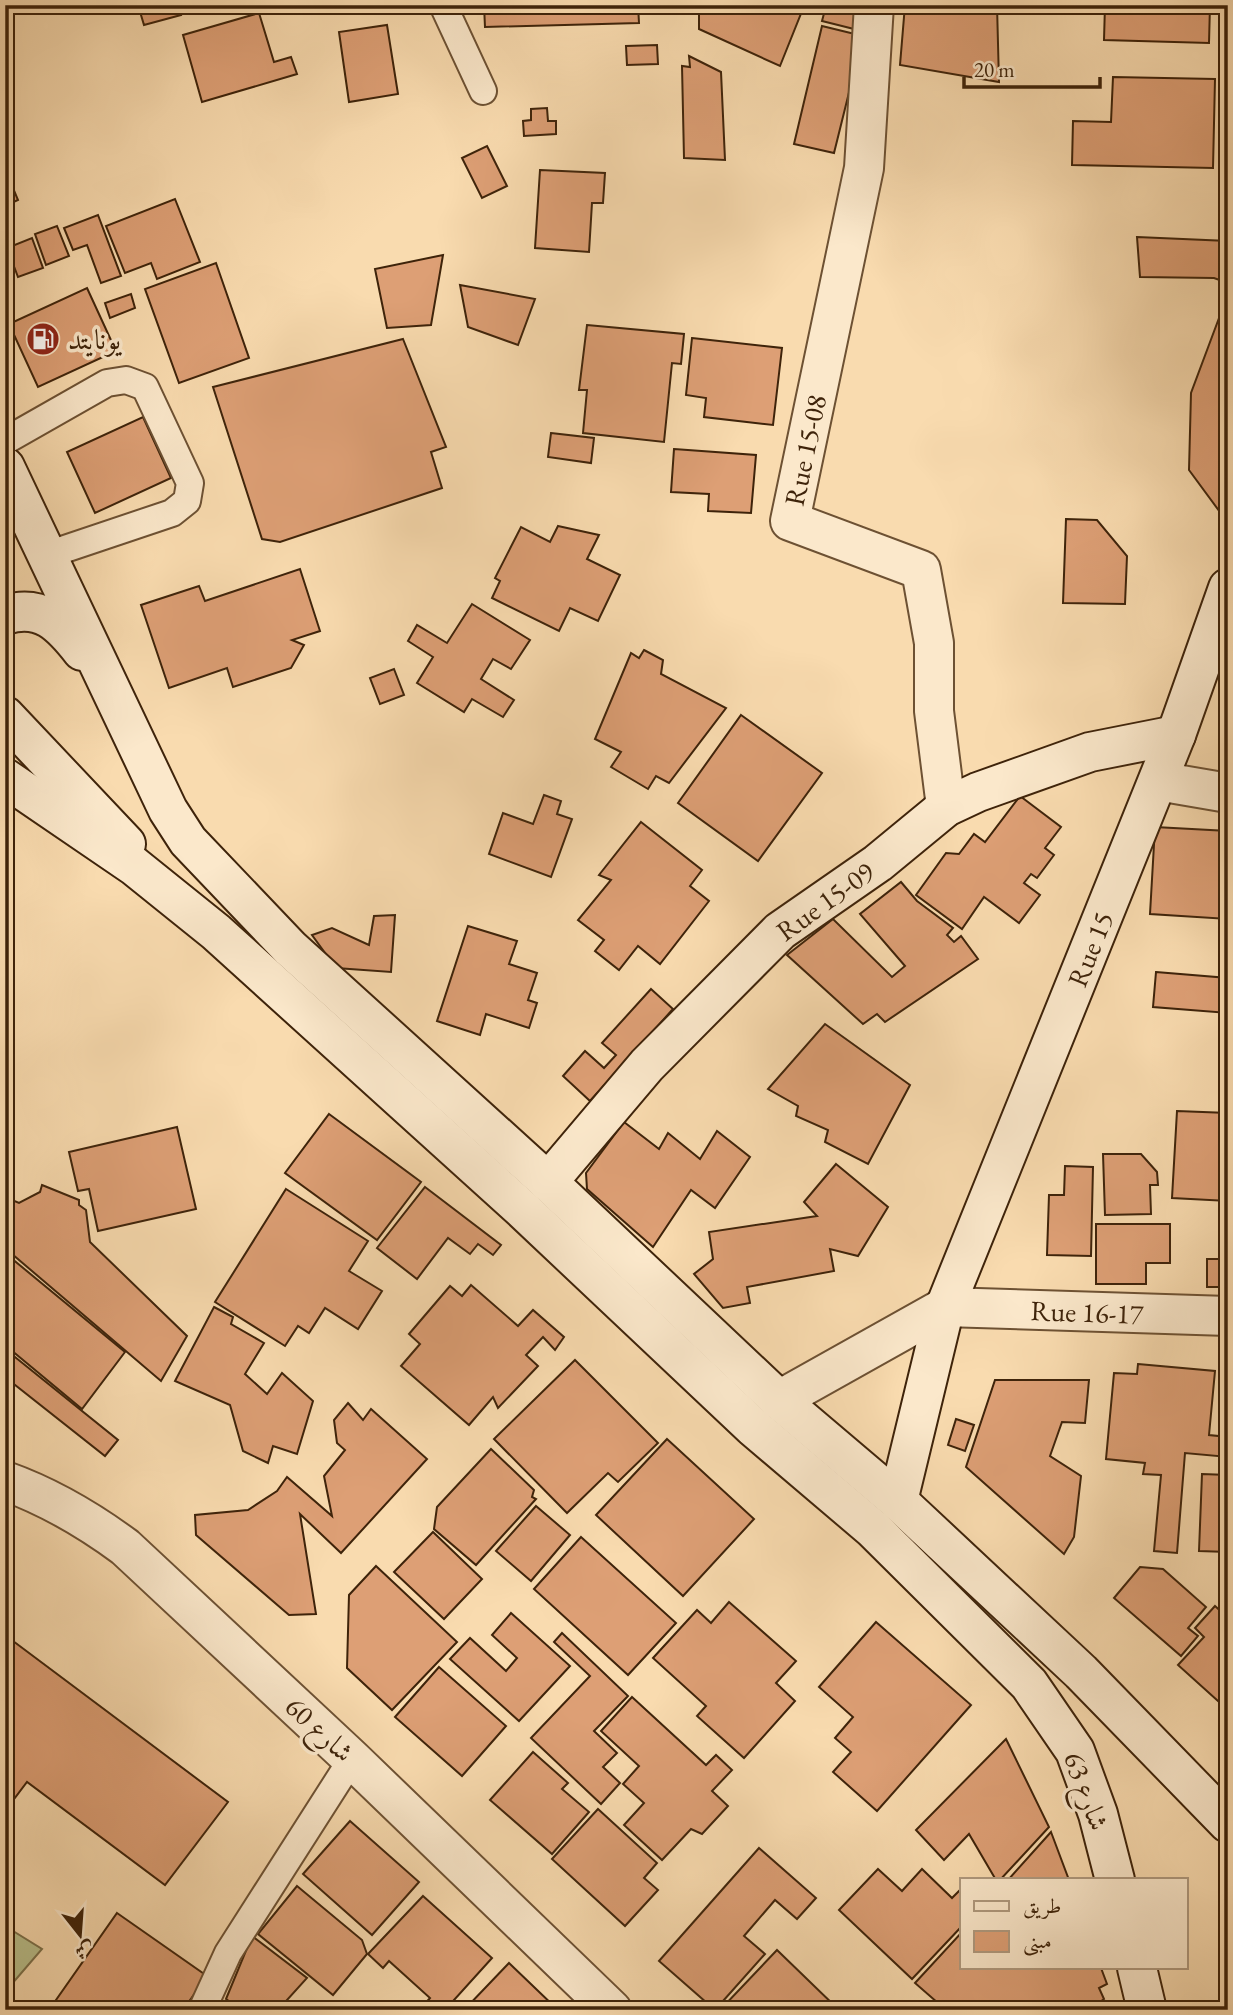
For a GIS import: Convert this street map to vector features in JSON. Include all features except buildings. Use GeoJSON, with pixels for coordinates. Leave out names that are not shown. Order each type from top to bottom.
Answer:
{"type":"FeatureCollection","features":[{"type":"Feature","properties":{"kind":"street","name":"Rue 15-08"},"geometry":{"type":"LineString","coordinates":[[874,5],[864,168],[790,521],[921,570],[934,643],[934,711],[946,807]]}},
{"type":"Feature","properties":{"kind":"street"},"geometry":{"type":"LineString","coordinates":[[5,467],[168,810],[188,841],[290,948],[548,1182],[779,1400],[898,1502],[1081,1672],[1228,1823]]}},
{"type":"Feature","properties":{"kind":"street","name":"Rue 15"},"geometry":{"type":"LineString","coordinates":[[898,1502],[945,1307],[1177,735],[1228,588]]}},
{"type":"Feature","properties":{"kind":"street"},"geometry":{"type":"LineString","coordinates":[[5,615],[24,610],[45,614],[62,625],[105,680]]}},
{"type":"Feature","properties":{"kind":"street"},"geometry":{"type":"LineString","coordinates":[[5,716],[176,898]]}},
{"type":"Feature","properties":{"kind":"street","name":"Rue 15-09"},"geometry":{"type":"LineString","coordinates":[[548,1182],[647,1065],[780,931],[878,863],[946,807],[978,792],[1090,752],[1177,735]]}},
{"type":"Feature","properties":{"kind":"street"},"geometry":{"type":"LineString","coordinates":[[5,779],[134,866],[176,898]]}},
{"type":"Feature","properties":{"kind":"street"},"geometry":{"type":"LineString","coordinates":[[1157,781],[1228,793]]}},
{"type":"Feature","properties":{"kind":"street","name":"شارع 63"},"geometry":{"type":"LineString","coordinates":[[176,898],[522,1209],[753,1427],[873,1529],[1029,1684],[1048,1707],[1075,1751],[1098,1814],[1114,1878]]}},
{"type":"Feature","properties":{"kind":"street"},"geometry":{"type":"LineString","coordinates":[[779,1400],[945,1307]]}},
{"type":"Feature","properties":{"kind":"street","name":"Rue 16-17"},"geometry":{"type":"LineString","coordinates":[[945,1307],[1228,1316]]}},
{"type":"Feature","properties":{"kind":"street","name":"شارع 60"},"geometry":{"type":"LineString","coordinates":[[5,1481],[84,1517],[125,1547],[352,1759],[612,2010]]}},
{"type":"Feature","properties":{"kind":"street"},"geometry":{"type":"LineString","coordinates":[[1137,1969],[1147,2010]]}},
{"type":"Feature","properties":{"kind":"lane"},"geometry":{"type":"LineString","coordinates":[[443,5],[483,91]]}},
{"type":"Feature","properties":{"kind":"lane"},"geometry":{"type":"LineString","coordinates":[[5,441],[107,383],[126,380],[145,387],[190,483],[187,501],[172,513],[47,555]]}},
{"type":"Feature","properties":{"kind":"lane"},"geometry":{"type":"LineString","coordinates":[[202,2010],[228,1953],[352,1759]]}},
{"type":"Feature","properties":{"kind":"green space"},"geometry":{"type":"Polygon","coordinates":[[[5,1926],[42,1949],[5,1992],[5,1926]]]}},
{"type":"Feature","properties":{"kind":"place","name":"يونايتد"},"geometry":{"type":"Point","coordinates":[43,339]}}]}
